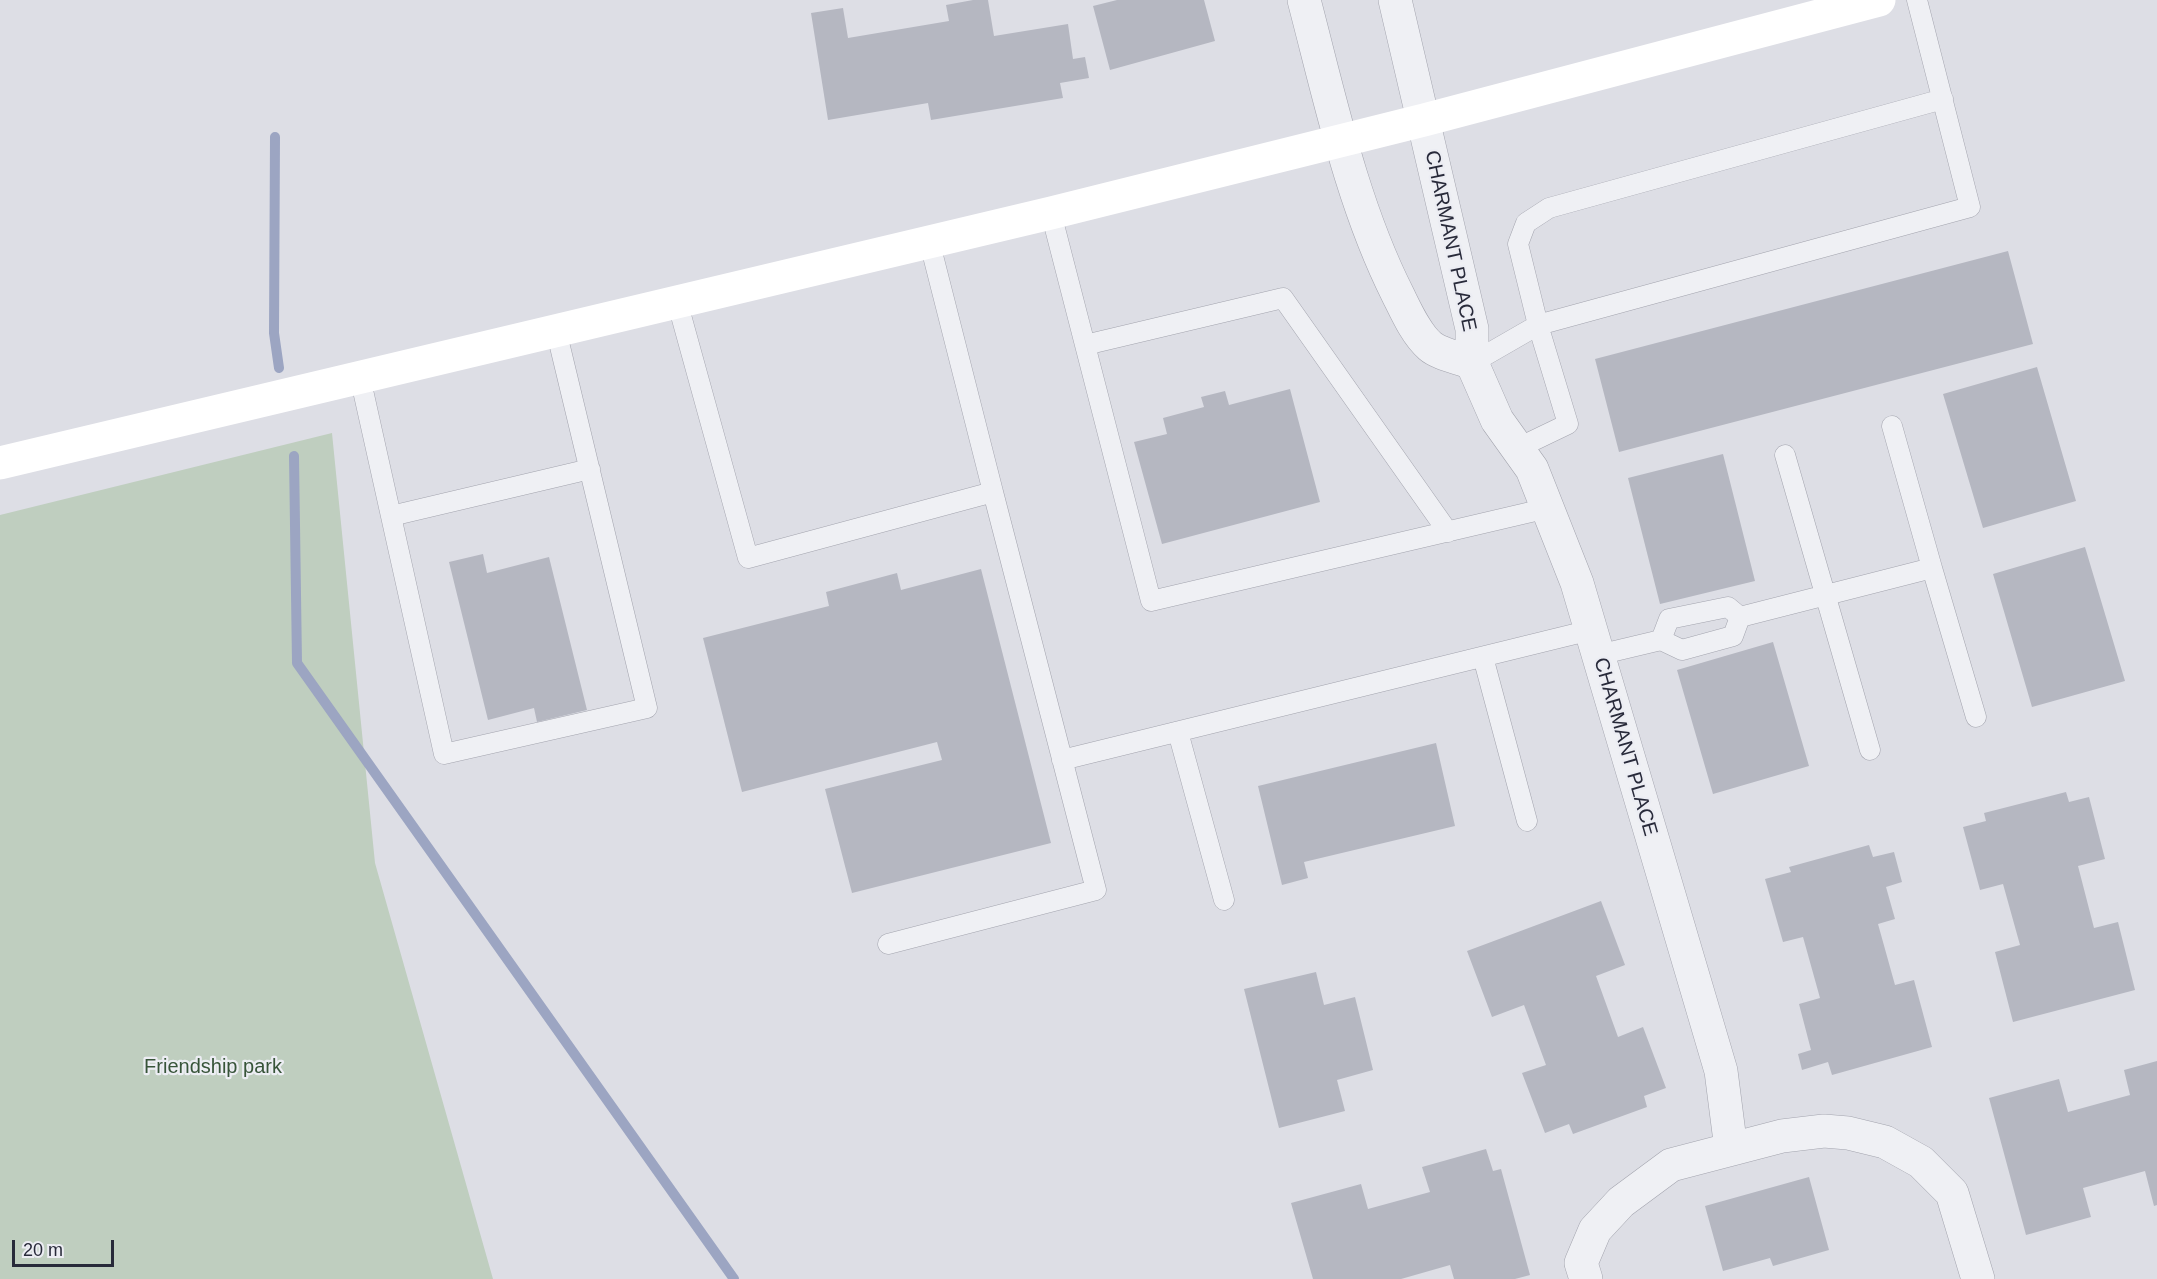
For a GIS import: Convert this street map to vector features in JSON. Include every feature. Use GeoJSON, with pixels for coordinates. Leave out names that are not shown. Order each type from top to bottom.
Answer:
{"type":"FeatureCollection","features":[{"type":"Feature","properties":{"kind":"main road"},"geometry":{"type":"LineString","coordinates":[[0,463],[929,240],[1051,213],[1424,120],[1879,0]]}},
{"type":"Feature","properties":{"kind":"street","name":"CHARMANT PLACE"},"geometry":{"type":"LineString","coordinates":[[1304,0],[1342,140],[1370,230],[1406,311],[1430,347],[1472,363]]}},
{"type":"Feature","properties":{"kind":"street","name":"CHARMANT PLACE"},"geometry":{"type":"LineString","coordinates":[[1395,0],[1472,329],[1472,363],[1497,420],[1532,469],[1577,583],[1721,1071],[1731,1149]]}},
{"type":"Feature","properties":{"kind":"street"},"geometry":{"type":"LineString","coordinates":[[1586,1279],[1581,1263],[1595,1230],[1621,1202],[1671,1165],[1782,1136],[1824,1131],[1848,1133],[1885,1142],[1921,1162],[1952,1193],[1978,1279]]}},
{"type":"Feature","properties":{"kind":"lane"},"geometry":{"type":"LineString","coordinates":[[1472,363],[1538,326],[1970,207],[1917,0]]}},
{"type":"Feature","properties":{"kind":"lane"},"geometry":{"type":"LineString","coordinates":[[1518,448],[1568,424],[1538,326],[1518,244],[1526,223],[1549,208],[1943,99]]}},
{"type":"Feature","properties":{"kind":"lane"},"geometry":{"type":"LineString","coordinates":[[1051,213],[1151,601],[1548,508]]}},
{"type":"Feature","properties":{"kind":"lane"},"geometry":{"type":"LineString","coordinates":[[888,944],[1096,890],[929,240]]}},
{"type":"Feature","properties":{"kind":"lane"},"geometry":{"type":"LineString","coordinates":[[1085,345],[1283,298],[1448,532]]}},
{"type":"Feature","properties":{"kind":"lane"},"geometry":{"type":"LineString","coordinates":[[677,301],[748,558],[993,492]]}},
{"type":"Feature","properties":{"kind":"lane"},"geometry":{"type":"LineString","coordinates":[[360,377],[444,754],[647,708],[556,330]]}},
{"type":"Feature","properties":{"kind":"lane"},"geometry":{"type":"LineString","coordinates":[[1892,426],[1976,717]]}},
{"type":"Feature","properties":{"kind":"lane"},"geometry":{"type":"LineString","coordinates":[[1785,455],[1870,750]]}},
{"type":"Feature","properties":{"kind":"lane"},"geometry":{"type":"LineString","coordinates":[[391,516],[590,469]]}},
{"type":"Feature","properties":{"kind":"lane"},"geometry":{"type":"LineString","coordinates":[[1740,617],[1932,568]]}},
{"type":"Feature","properties":{"kind":"lane"},"geometry":{"type":"LineString","coordinates":[[1661,640],[1669,619],[1728,607],[1740,617]]}},
{"type":"Feature","properties":{"kind":"lane"},"geometry":{"type":"LineString","coordinates":[[1062,760],[1483,657],[1595,643],[1661,640],[1682,651],[1733,636],[1740,617]]}},
{"type":"Feature","properties":{"kind":"lane"},"geometry":{"type":"LineString","coordinates":[[1483,657],[1527,821]]}},
{"type":"Feature","properties":{"kind":"lane"},"geometry":{"type":"LineString","coordinates":[[1178,732],[1224,900]]}},
{"type":"Feature","properties":{"kind":"green space","name":"Friendship park"},"geometry":{"type":"Polygon","coordinates":[[[332,433],[375,863],[493,1279],[0,1279],[0,515],[332,433]]]}},
{"type":"Feature","properties":{"kind":"building"},"geometry":{"type":"Polygon","coordinates":[[[988,0],[994,36],[1068,24],[1073,59],[1085,57],[1089,78],[1060,83],[1063,98],[931,120],[928,103],[828,120],[811,13],[843,8],[848,38],[949,21],[946,5],[988,0]]]}},
{"type":"Feature","properties":{"kind":"building"},"geometry":{"type":"Polygon","coordinates":[[[1117,0],[1204,0],[1215,41],[1110,70],[1093,6],[1117,0]]]}},
{"type":"Feature","properties":{"kind":"building"},"geometry":{"type":"Polygon","coordinates":[[[2008,251],[2033,344],[1619,452],[1595,359],[2008,251]]]}},
{"type":"Feature","properties":{"kind":"building"},"geometry":{"type":"Polygon","coordinates":[[[2037,367],[2076,501],[1983,528],[1943,394],[2037,367]]]}},
{"type":"Feature","properties":{"kind":"building"},"geometry":{"type":"Polygon","coordinates":[[[1290,389],[1320,502],[1162,544],[1134,442],[1167,434],[1163,418],[1204,407],[1201,397],[1225,391],[1229,405],[1290,389]]]}},
{"type":"Feature","properties":{"kind":"building"},"geometry":{"type":"Polygon","coordinates":[[[1723,454],[1755,581],[1660,604],[1628,478],[1723,454]]]}},
{"type":"Feature","properties":{"kind":"building"},"geometry":{"type":"Polygon","coordinates":[[[2085,547],[2125,681],[2032,707],[1993,574],[2085,547]]]}},
{"type":"Feature","properties":{"kind":"building"},"geometry":{"type":"Polygon","coordinates":[[[483,554],[487,573],[549,557],[587,710],[537,722],[534,708],[488,720],[449,562],[483,554]]]}},
{"type":"Feature","properties":{"kind":"building"},"geometry":{"type":"Polygon","coordinates":[[[981,569],[1051,843],[852,893],[825,789],[942,760],[937,742],[742,792],[703,638],[829,606],[826,592],[897,573],[901,590],[981,569]]]}},
{"type":"Feature","properties":{"kind":"building"},"geometry":{"type":"Polygon","coordinates":[[[1773,642],[1809,766],[1713,794],[1677,670],[1773,642]]]}},
{"type":"Feature","properties":{"kind":"building"},"geometry":{"type":"Polygon","coordinates":[[[1436,743],[1455,826],[1304,862],[1308,878],[1282,885],[1258,786],[1436,743]]]}},
{"type":"Feature","properties":{"kind":"building"},"geometry":{"type":"Polygon","coordinates":[[[2066,792],[2069,802],[2089,797],[2105,859],[2078,866],[2094,928],[2118,922],[2135,990],[2013,1022],[1995,952],[2020,945],[2003,884],[1980,890],[1963,827],[1986,821],[1984,813],[2066,792]]]}},
{"type":"Feature","properties":{"kind":"building"},"geometry":{"type":"Polygon","coordinates":[[[1869,845],[1873,857],[1894,852],[1902,882],[1886,887],[1895,919],[1878,924],[1895,985],[1914,980],[1932,1047],[1832,1075],[1828,1062],[1802,1070],[1798,1054],[1811,1050],[1799,1004],[1820,998],[1803,937],[1783,942],[1765,879],[1791,872],[1789,867],[1869,845]]]}},
{"type":"Feature","properties":{"kind":"building"},"geometry":{"type":"Polygon","coordinates":[[[1601,901],[1625,965],[1596,976],[1618,1037],[1643,1027],[1666,1088],[1644,1096],[1647,1107],[1573,1134],[1569,1124],[1545,1133],[1522,1073],[1546,1065],[1524,1005],[1492,1017],[1467,951],[1601,901]]]}},
{"type":"Feature","properties":{"kind":"building"},"geometry":{"type":"Polygon","coordinates":[[[1316,972],[1324,1005],[1355,997],[1373,1070],[1337,1080],[1345,1111],[1279,1128],[1244,989],[1316,972]]]}},
{"type":"Feature","properties":{"kind":"building"},"geometry":{"type":"Polygon","coordinates":[[[2157,1061],[2157,1205],[2154,1206],[2145,1171],[2083,1188],[2091,1217],[2026,1235],[1989,1098],[2059,1079],[2068,1112],[2130,1095],[2124,1070],[2157,1061]]]}},
{"type":"Feature","properties":{"kind":"building"},"geometry":{"type":"Polygon","coordinates":[[[1486,1149],[1493,1171],[1501,1169],[1530,1275],[1515,1279],[1454,1279],[1450,1265],[1401,1279],[1313,1279],[1291,1203],[1361,1184],[1368,1209],[1430,1192],[1422,1167],[1486,1149]]]}},
{"type":"Feature","properties":{"kind":"building"},"geometry":{"type":"Polygon","coordinates":[[[1809,1177],[1829,1250],[1773,1266],[1770,1258],[1723,1271],[1705,1206],[1809,1177]]]}},
{"type":"Feature","properties":{"kind":"waterway"},"geometry":{"type":"LineString","coordinates":[[275,137],[274,333],[279,368]]}},
{"type":"Feature","properties":{"kind":"waterway"},"geometry":{"type":"LineString","coordinates":[[294,456],[297,663],[734,1279]]}}]}
